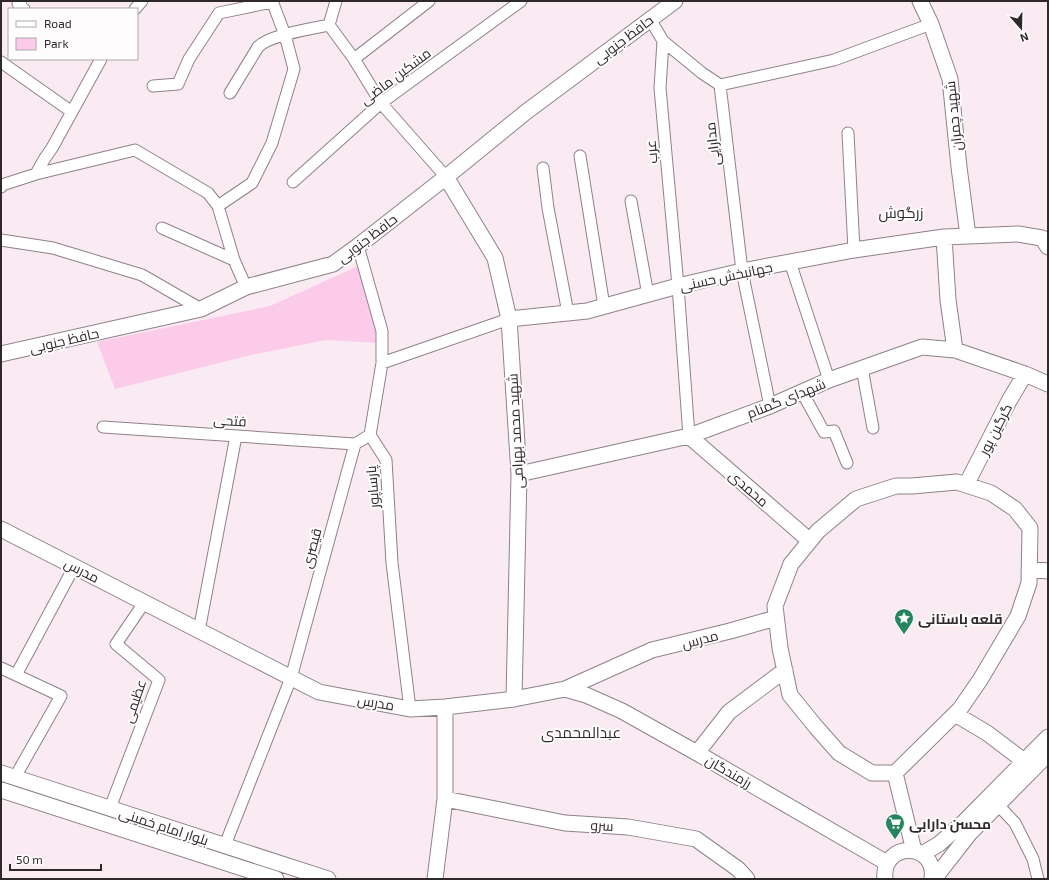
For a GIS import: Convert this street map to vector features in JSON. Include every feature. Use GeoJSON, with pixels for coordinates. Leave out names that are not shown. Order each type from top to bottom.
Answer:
{"type":"FeatureCollection","features":[{"type":"Feature","properties":{"kind":"street"},"geometry":{"type":"LineString","coordinates":[[21,1],[18,4],[23,8]]}},
{"type":"Feature","properties":{"kind":"street"},"geometry":{"type":"LineString","coordinates":[[153,86],[178,84],[189,59],[219,13],[272,1],[285,35],[294,69],[272,143],[252,183],[218,206]]}},
{"type":"Feature","properties":{"kind":"street"},"geometry":{"type":"LineString","coordinates":[[329,25],[336,1]]}},
{"type":"Feature","properties":{"kind":"street"},"geometry":{"type":"LineString","coordinates":[[354,59],[429,1]]}},
{"type":"Feature","properties":{"kind":"street","name":"حافظ جنوبی"},"geometry":{"type":"LineString","coordinates":[[1,354],[201,309],[246,287],[333,264],[446,177],[526,112],[674,1]]}},
{"type":"Feature","properties":{"kind":"street","name":"شهید چمران"},"geometry":{"type":"LineString","coordinates":[[920,1],[931,24],[950,79],[968,236]]}},
{"type":"Feature","properties":{"kind":"street","name":"مشکین ماضی"},"geometry":{"type":"LineString","coordinates":[[293,182],[381,103],[513,3]]}},
{"type":"Feature","properties":{"kind":"street"},"geometry":{"type":"LineString","coordinates":[[650,19],[662,41],[702,73],[720,85],[834,60],[931,24]]}},
{"type":"Feature","properties":{"kind":"street"},"geometry":{"type":"LineString","coordinates":[[230,94],[258,47],[262,43],[285,35],[329,25]]}},
{"type":"Feature","properties":{"kind":"street"},"geometry":{"type":"LineString","coordinates":[[329,25],[354,59],[381,103],[446,177]]}},
{"type":"Feature","properties":{"kind":"street","name":"عرب"},"geometry":{"type":"LineString","coordinates":[[662,41],[660,88],[678,286],[689,436]]}},
{"type":"Feature","properties":{"kind":"street"},"geometry":{"type":"LineString","coordinates":[[36,174],[100,60]]}},
{"type":"Feature","properties":{"kind":"street"},"geometry":{"type":"LineString","coordinates":[[1,62],[72,112]]}},
{"type":"Feature","properties":{"kind":"street","name":"مدارایی"},"geometry":{"type":"LineString","coordinates":[[720,85],[742,271],[770,406]]}},
{"type":"Feature","properties":{"kind":"street"},"geometry":{"type":"LineString","coordinates":[[848,134],[854,250]]}},
{"type":"Feature","properties":{"kind":"street"},"geometry":{"type":"LineString","coordinates":[[1,185],[36,174],[135,150],[208,193],[218,206],[234,260],[246,287]]}},
{"type":"Feature","properties":{"kind":"street"},"geometry":{"type":"LineString","coordinates":[[580,156],[604,306]]}},
{"type":"Feature","properties":{"kind":"street"},"geometry":{"type":"LineString","coordinates":[[544,168],[548,208],[568,313]]}},
{"type":"Feature","properties":{"kind":"street","name":"شهید محمد بهرامی"},"geometry":{"type":"LineString","coordinates":[[446,177],[495,258],[509,319],[519,474],[514,699]]}},
{"type":"Feature","properties":{"kind":"street"},"geometry":{"type":"LineString","coordinates":[[631,201],[648,295]]}},
{"type":"Feature","properties":{"kind":"street"},"geometry":{"type":"LineString","coordinates":[[162,228],[234,260]]}},
{"type":"Feature","properties":{"kind":"street"},"geometry":{"type":"LineString","coordinates":[[955,350],[948,300],[944,237],[1018,234],[1046,239]]}},
{"type":"Feature","properties":{"kind":"street","name":"جهانبخش حسنی"},"geometry":{"type":"LineString","coordinates":[[509,319],[587,311],[678,286],[742,271],[854,250],[944,237]]}},
{"type":"Feature","properties":{"kind":"street"},"geometry":{"type":"LineString","coordinates":[[1,240],[53,248],[142,275],[201,309]]}},
{"type":"Feature","properties":{"kind":"street"},"geometry":{"type":"LineString","coordinates":[[355,444],[370,435],[382,363],[382,332],[358,246]]}},
{"type":"Feature","properties":{"kind":"street"},"geometry":{"type":"LineString","coordinates":[[790,262],[829,380]]}},
{"type":"Feature","properties":{"kind":"street"},"geometry":{"type":"LineString","coordinates":[[382,363],[509,319]]}},
{"type":"Feature","properties":{"kind":"street","name":"شهدای گمنام"},"geometry":{"type":"LineString","coordinates":[[519,474],[689,436],[770,406],[829,380],[922,348],[955,350],[1025,374],[1048,384]]}},
{"type":"Feature","properties":{"kind":"street"},"geometry":{"type":"LineString","coordinates":[[862,368],[873,428]]}},
{"type":"Feature","properties":{"kind":"street","name":"گرگین پور"},"geometry":{"type":"LineString","coordinates":[[966,485],[1009,401],[1025,374]]}},
{"type":"Feature","properties":{"kind":"street"},"geometry":{"type":"LineString","coordinates":[[802,392],[824,432],[834,431],[847,462]]}},
{"type":"Feature","properties":{"kind":"street","name":"فتحی"},"geometry":{"type":"LineString","coordinates":[[104,427],[355,444]]}},
{"type":"Feature","properties":{"kind":"street","name":"پارساپور"},"geometry":{"type":"LineString","coordinates":[[370,435],[386,460],[392,563],[410,709]]}},
{"type":"Feature","properties":{"kind":"street"},"geometry":{"type":"LineString","coordinates":[[199,631],[236,436]]}},
{"type":"Feature","properties":{"kind":"street","name":"محمدی"},"geometry":{"type":"LineString","coordinates":[[689,436],[810,541]]}},
{"type":"Feature","properties":{"kind":"street","name":"قیصری"},"geometry":{"type":"LineString","coordinates":[[225,846],[291,678],[355,444]]}},
{"type":"Feature","properties":{"kind":"street"},"geometry":{"type":"LineString","coordinates":[[957,482],[966,485],[991,493],[1015,509],[1030,528],[1029,583],[1018,616],[980,680],[960,709],[895,773],[872,773],[839,753],[790,695],[780,648],[775,606],[792,564],[818,531],[856,499],[896,486],[957,482]]}},
{"type":"Feature","properties":{"kind":"street","name":"مدرس"},"geometry":{"type":"LineString","coordinates":[[1,529],[319,692],[410,709],[445,707],[514,699],[565,689],[652,650],[776,618]]}},
{"type":"Feature","properties":{"kind":"street"},"geometry":{"type":"LineString","coordinates":[[16,675],[74,566]]}},
{"type":"Feature","properties":{"kind":"street"},"geometry":{"type":"LineString","coordinates":[[1029,569],[1048,570]]}},
{"type":"Feature","properties":{"kind":"street","name":"عظیمی"},"geometry":{"type":"LineString","coordinates":[[110,808],[159,680],[116,644],[144,603]]}},
{"type":"Feature","properties":{"kind":"street"},"geometry":{"type":"LineString","coordinates":[[1,668],[61,696],[8,775]]}},
{"type":"Feature","properties":{"kind":"street"},"geometry":{"type":"LineString","coordinates":[[697,752],[729,712],[785,670]]}},
{"type":"Feature","properties":{"kind":"street","name":"رزمندگان"},"geometry":{"type":"LineString","coordinates":[[565,689],[586,695],[622,712],[697,752],[883,873]]}},
{"type":"Feature","properties":{"kind":"street"},"geometry":{"type":"LineString","coordinates":[[435,879],[445,799],[445,707]]}},
{"type":"Feature","properties":{"kind":"street"},"geometry":{"type":"LineString","coordinates":[[955,714],[987,733],[1024,761]]}},
{"type":"Feature","properties":{"kind":"street"},"geometry":{"type":"LineString","coordinates":[[918,852],[939,844],[965,821],[1048,737]]}},
{"type":"Feature","properties":{"kind":"street"},"geometry":{"type":"LineString","coordinates":[[933,879],[970,833],[1048,754]]}},
{"type":"Feature","properties":{"kind":"street"},"geometry":{"type":"LineString","coordinates":[[895,773],[918,852]]}},
{"type":"Feature","properties":{"kind":"street","name":"بلوار امام خمینی"},"geometry":{"type":"LineString","coordinates":[[8,775],[328,879]]}},
{"type":"Feature","properties":{"kind":"street","name":"بلوار امام خمینی"},"geometry":{"type":"LineString","coordinates":[[1,790],[250,875],[276,879]]}},
{"type":"Feature","properties":{"kind":"street","name":"سرو"},"geometry":{"type":"LineString","coordinates":[[445,799],[565,823],[628,826],[696,840],[738,869],[747,879]]}},
{"type":"Feature","properties":{"kind":"street"},"geometry":{"type":"LineString","coordinates":[[998,805],[1015,823],[1033,859],[1038,879]]}},
{"type":"Feature","properties":{"kind":"street"},"geometry":{"type":"LineString","coordinates":[[883,873],[892,857],[899,852],[906,850],[918,852],[928,859],[932,866],[933,879]]}},
{"type":"Feature","properties":{"kind":"green space"},"geometry":{"type":"Polygon","coordinates":[[[367,262],[380,343],[326,340],[251,355],[115,389],[97,342],[270,306],[367,262]]]}},
{"type":"Feature","properties":{"kind":"place","name":"قلعه باستانی"},"geometry":{"type":"Point","coordinates":[904,635]}},
{"type":"Feature","properties":{"kind":"place","name":"محسن دارابی"},"geometry":{"type":"Point","coordinates":[895,840]}},
{"type":"Feature","properties":{"kind":"district","name":"زرگوش"},"geometry":{"type":"Point","coordinates":[901,212]}},
{"type":"Feature","properties":{"kind":"district","name":"عبدالمحمدی"},"geometry":{"type":"Point","coordinates":[581,732]}}]}
